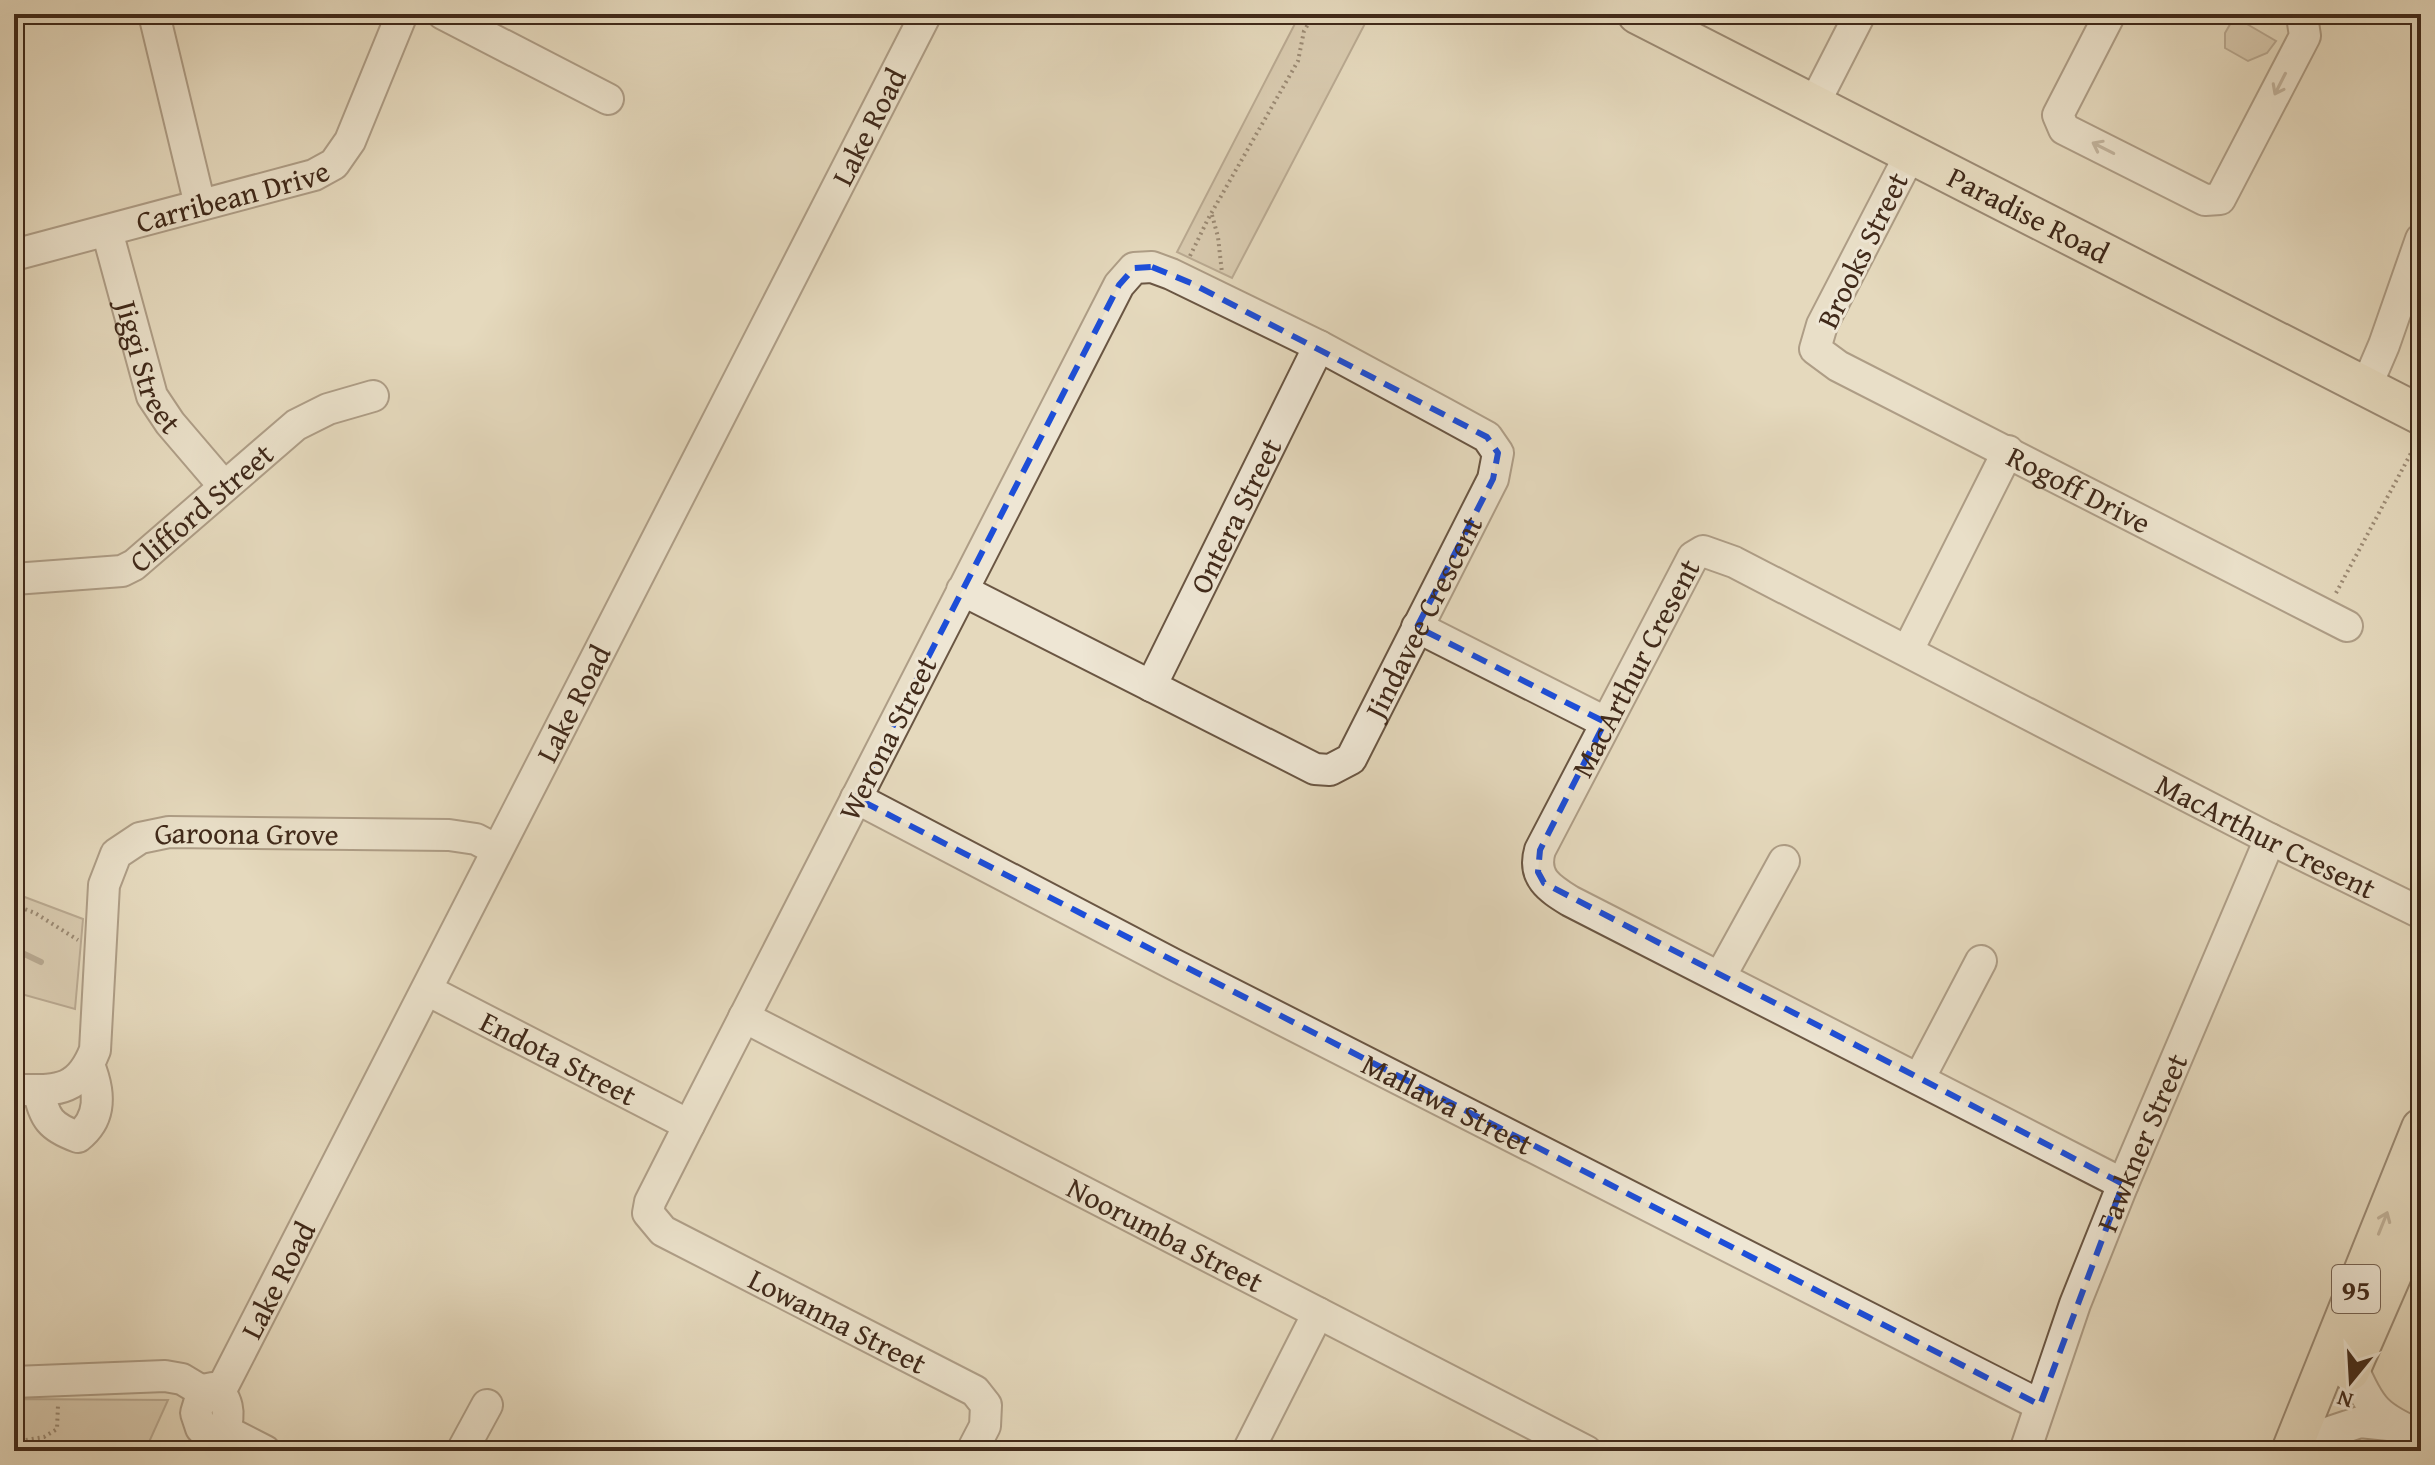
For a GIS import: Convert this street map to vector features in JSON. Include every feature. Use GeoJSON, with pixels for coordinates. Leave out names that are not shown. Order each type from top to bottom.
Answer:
{"type":"FeatureCollection","features":[{"type":"Feature","properties":{"kind":"main road","name":"Paradise Road"},"geometry":{"type":"LineString","coordinates":[[1637,14],[2366,387],[2420,428]]}},
{"type":"Feature","properties":{"kind":"main road","name":"95"},"geometry":{"type":"LineString","coordinates":[[2291,1451],[2421,1128]]}},
{"type":"Feature","properties":{"kind":"main road","name":"95"},"geometry":{"type":"LineString","coordinates":[[2321,1443],[2421,1208]]}},
{"type":"Feature","properties":{"kind":"street"},"geometry":{"type":"LineString","coordinates":[[154,14],[200,205]]}},
{"type":"Feature","properties":{"kind":"street","name":"Carribean Drive"},"geometry":{"type":"LineString","coordinates":[[14,255],[314,175],[334,164],[350,141],[402,14]]}},
{"type":"Feature","properties":{"kind":"street"},"geometry":{"type":"LineString","coordinates":[[443,14],[608,99]]}},
{"type":"Feature","properties":{"kind":"street","name":"Lake Road"},"geometry":{"type":"LineString","coordinates":[[211,1392],[427,990],[926,14]]}},
{"type":"Feature","properties":{"kind":"street"},"geometry":{"type":"LineString","coordinates":[[1814,104],[1860,14]]}},
{"type":"Feature","properties":{"kind":"street"},"geometry":{"type":"LineString","coordinates":[[2110,14],[2058,115],[2064,129],[2205,200],[2220,199],[2305,36],[2299,14]]}},
{"type":"Feature","properties":{"kind":"street","name":"Brooks Street"},"geometry":{"type":"LineString","coordinates":[[1815,349],[1822,325],[1911,153]]}},
{"type":"Feature","properties":{"kind":"street","name":"Jiggi Street"},"geometry":{"type":"LineString","coordinates":[[107,231],[152,396],[170,423],[223,485]]}},
{"type":"Feature","properties":{"kind":"street"},"geometry":{"type":"LineString","coordinates":[[2366,387],[2421,239]]}},
{"type":"Feature","properties":{"kind":"street","name":"Jindavee Crescent"},"geometry":{"type":"LineString","coordinates":[[962,590],[1315,769],[1330,770],[1351,759],[1493,479],[1498,453],[1487,437],[1319,346],[1171,274],[1152,267],[1134,268]]}},
{"type":"Feature","properties":{"kind":"street","name":"Werona Street"},"geometry":{"type":"LineString","coordinates":[[648,1213],[650,1202],[962,590],[1119,285],[1134,268]]}},
{"type":"Feature","properties":{"kind":"street","name":"Ontera Street"},"geometry":{"type":"LineString","coordinates":[[1151,686],[1319,346]]}},
{"type":"Feature","properties":{"kind":"street","name":"Rogoff Drive"},"geometry":{"type":"LineString","coordinates":[[1815,349],[1838,366],[2347,626]]}},
{"type":"Feature","properties":{"kind":"street","name":"Clifford Street"},"geometry":{"type":"LineString","coordinates":[[14,579],[122,571],[145,558],[223,485],[296,425],[328,409],[373,396]]}},
{"type":"Feature","properties":{"kind":"street"},"geometry":{"type":"LineString","coordinates":[[1908,650],[2008,451]]}},
{"type":"Feature","properties":{"kind":"street","name":"MacArthur Cresent"},"geometry":{"type":"LineString","coordinates":[[2123,1184],[1570,901],[1552,890],[1538,872],[1540,850],[1693,557],[1703,551],[1734,562],[2270,839],[2421,913]]}},
{"type":"Feature","properties":{"kind":"street"},"geometry":{"type":"LineString","coordinates":[[1417,627],[1605,722]]}},
{"type":"Feature","properties":{"kind":"street","name":"Mallawa Street"},"geometry":{"type":"LineString","coordinates":[[856,798],[1173,964],[2040,1405]]}},
{"type":"Feature","properties":{"kind":"street","name":"Garoona Grove"},"geometry":{"type":"LineString","coordinates":[[26,1090],[56,1090],[72,1084],[89,1065],[95,1050],[104,885],[116,854],[140,838],[169,832],[449,835],[476,839],[497,850]]}},
{"type":"Feature","properties":{"kind":"street","name":"Fawkner Street"},"geometry":{"type":"LineString","coordinates":[[2025,1451],[2075,1304],[2123,1184],[2270,839]]}},
{"type":"Feature","properties":{"kind":"street"},"geometry":{"type":"LineString","coordinates":[[1720,977],[1784,861]]}},
{"type":"Feature","properties":{"kind":"street"},"geometry":{"type":"LineString","coordinates":[[1919,1079],[1981,961]]}},
{"type":"Feature","properties":{"kind":"street","name":"Endota Street"},"geometry":{"type":"LineString","coordinates":[[427,990],[689,1125]]}},
{"type":"Feature","properties":{"kind":"street","name":"Noorumba Street"},"geometry":{"type":"LineString","coordinates":[[744,1017],[1318,1313],[1541,1441],[1586,1451]]}},
{"type":"Feature","properties":{"kind":"street","name":"Garoona Grove"},"geometry":{"type":"LineString","coordinates":[[26,1090],[51,1124],[78,1137],[88,1129],[97,1111],[97,1084],[89,1065]]}},
{"type":"Feature","properties":{"kind":"street","name":"Lowanna Street"},"geometry":{"type":"LineString","coordinates":[[648,1213],[663,1231],[975,1391],[986,1405],[985,1426],[972,1451]]}},
{"type":"Feature","properties":{"kind":"street"},"geometry":{"type":"LineString","coordinates":[[1248,1451],[1318,1313]]}},
{"type":"Feature","properties":{"kind":"street"},"geometry":{"type":"LineString","coordinates":[[2352,1366],[2367,1400],[2410,1431]]}},
{"type":"Feature","properties":{"kind":"street"},"geometry":{"type":"LineString","coordinates":[[14,1382],[165,1376],[182,1379],[224,1398],[227,1412],[206,1437],[265,1451]]}},
{"type":"Feature","properties":{"kind":"street"},"geometry":{"type":"LineString","coordinates":[[462,1451],[487,1405]]}},
{"type":"Feature","properties":{"kind":"street"},"geometry":{"type":"LineString","coordinates":[[2321,1443],[2360,1422],[2410,1431]]}},
{"type":"Feature","properties":{"kind":"path"},"geometry":{"type":"LineString","coordinates":[[1187,261],[1298,61],[1304,31],[1314,14]]}},
{"type":"Feature","properties":{"kind":"path"},"geometry":{"type":"LineString","coordinates":[[1211,213],[1222,259],[1222,279]]}},
{"type":"Feature","properties":{"kind":"path"},"geometry":{"type":"LineString","coordinates":[[2333,596],[2420,428]]}},
{"type":"Feature","properties":{"kind":"path"},"geometry":{"type":"LineString","coordinates":[[14,905],[35,913],[77,939],[102,948]]}},
{"type":"Feature","properties":{"kind":"path"},"geometry":{"type":"LineString","coordinates":[[14,1442],[44,1437],[57,1429],[57,1380]]}},
{"type":"Feature","properties":{"kind":"highlighted area"},"geometry":{"type":"Polygon","coordinates":[[[1152,267],[1191,283],[1487,437],[1498,453],[1493,479],[1417,627],[1605,722],[1540,850],[1538,872],[1544,883],[2123,1184],[2040,1405],[856,798],[1119,285],[1134,268],[1152,267]]]}},
{"type":"Feature","properties":{"kind":"shaded area"},"geometry":{"type":"Polygon","coordinates":[[[1300,14],[1370,14],[1232,278],[1177,252],[1300,14]]]}},
{"type":"Feature","properties":{"kind":"shaded area"},"geometry":{"type":"Polygon","coordinates":[[[2240,20],[2276,41],[2267,53],[2248,61],[2225,48],[2225,33],[2232,21],[2240,20]]]}},
{"type":"Feature","properties":{"kind":"shaded area"},"geometry":{"type":"Polygon","coordinates":[[[14,893],[83,919],[75,1009],[14,992],[14,893]]]}},
{"type":"Feature","properties":{"kind":"shaded area"},"geometry":{"type":"Polygon","coordinates":[[[14,1399],[168,1400],[145,1451],[14,1451],[14,1399]]]}},
{"type":"Feature","properties":{"kind":"waterway"},"geometry":{"type":"LineString","coordinates":[[14,949],[41,962]]}}]}
